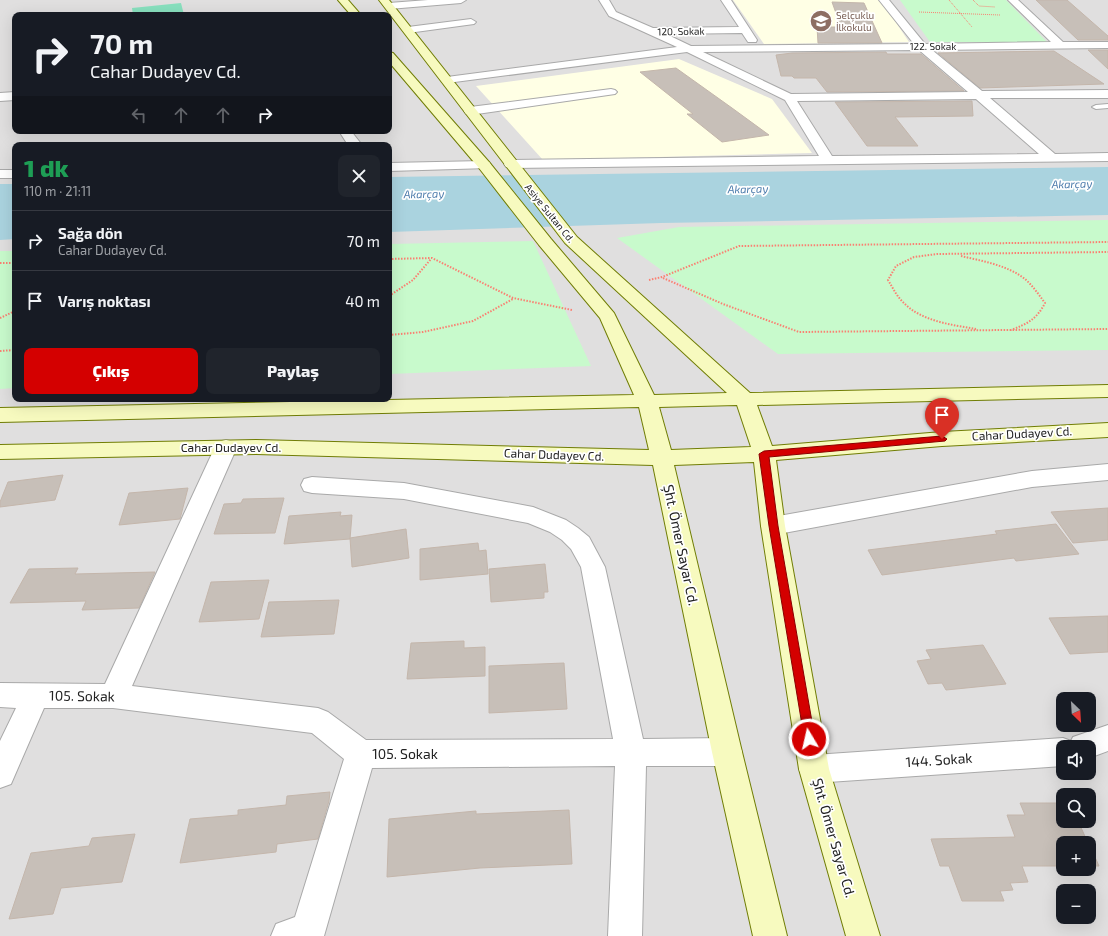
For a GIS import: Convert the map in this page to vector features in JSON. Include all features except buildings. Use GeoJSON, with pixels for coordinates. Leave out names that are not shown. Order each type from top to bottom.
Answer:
{"type":"FeatureCollection","features":[{"type":"Feature","properties":{"kind":"main road"},"geometry":{"type":"LineString","coordinates":[[343,0],[353,12]]}},
{"type":"Feature","properties":{"kind":"main road","name":"Asiye Sultan Cd."},"geometry":{"type":"LineString","coordinates":[[387,3],[571,240],[745,399]]}},
{"type":"Feature","properties":{"kind":"main road","name":"Asiye Sultan Cd."},"geometry":{"type":"LineString","coordinates":[[392,58],[487,169],[545,242],[608,317],[647,401]]}},
{"type":"Feature","properties":{"kind":"main road"},"geometry":{"type":"LineString","coordinates":[[0,415],[1108,391]]}},
{"type":"Feature","properties":{"kind":"main road","name":"Şht. Ömer Sayar Cd."},"geometry":{"type":"LineString","coordinates":[[745,399],[764,454],[773,526],[814,769],[863,936]]}},
{"type":"Feature","properties":{"kind":"main road","name":"Şht. Ömer Sayar Cd."},"geometry":{"type":"LineString","coordinates":[[647,401],[662,458],[727,752],[770,936]]}},
{"type":"Feature","properties":{"kind":"main road","name":"Cahar Dudayev Cd."},"geometry":{"type":"LineString","coordinates":[[0,452],[256,446],[662,458],[764,454],[942,439],[1108,430]]}},
{"type":"Feature","properties":{"kind":"street"},"geometry":{"type":"LineString","coordinates":[[387,3],[461,0]]}},
{"type":"Feature","properties":{"kind":"street","name":"120. Sokak"},"geometry":{"type":"LineString","coordinates":[[604,0],[612,14],[652,31],[746,30]]}},
{"type":"Feature","properties":{"kind":"street"},"geometry":{"type":"LineString","coordinates":[[726,0],[758,48]]}},
{"type":"Feature","properties":{"kind":"street"},"geometry":{"type":"LineString","coordinates":[[884,0],[921,46],[1052,158]]}},
{"type":"Feature","properties":{"kind":"street"},"geometry":{"type":"LineString","coordinates":[[1013,0],[1060,45]]}},
{"type":"Feature","properties":{"kind":"street"},"geometry":{"type":"LineString","coordinates":[[408,30],[471,22]]}},
{"type":"Feature","properties":{"kind":"street"},"geometry":{"type":"LineString","coordinates":[[652,31],[789,98],[1108,94]]}},
{"type":"Feature","properties":{"kind":"street","name":"122. Sokak"},"geometry":{"type":"LineString","coordinates":[[447,80],[689,49],[1108,45]]}},
{"type":"Feature","properties":{"kind":"street"},"geometry":{"type":"LineString","coordinates":[[470,111],[611,92]]}},
{"type":"Feature","properties":{"kind":"street"},"geometry":{"type":"LineString","coordinates":[[0,97],[12,96]]}},
{"type":"Feature","properties":{"kind":"street"},"geometry":{"type":"LineString","coordinates":[[789,98],[828,160]]}},
{"type":"Feature","properties":{"kind":"street"},"geometry":{"type":"LineString","coordinates":[[514,168],[828,160],[1108,158]]}},
{"type":"Feature","properties":{"kind":"street"},"geometry":{"type":"LineString","coordinates":[[392,166],[487,169]]}},
{"type":"Feature","properties":{"kind":"street"},"geometry":{"type":"LineString","coordinates":[[0,174],[12,174]]}},
{"type":"Feature","properties":{"kind":"street"},"geometry":{"type":"LineString","coordinates":[[113,696],[226,447]]}},
{"type":"Feature","properties":{"kind":"street"},"geometry":{"type":"LineString","coordinates":[[773,526],[1032,479],[1108,472]]}},
{"type":"Feature","properties":{"kind":"street"},"geometry":{"type":"LineString","coordinates":[[312,485],[404,491],[533,515],[558,526],[580,543],[593,567],[631,753],[625,936]]}},
{"type":"Feature","properties":{"kind":"street","name":"105. Sokak"},"geometry":{"type":"LineString","coordinates":[[0,695],[113,696],[318,721],[361,754],[727,752]]}},
{"type":"Feature","properties":{"kind":"street"},"geometry":{"type":"LineString","coordinates":[[0,774],[36,695]]}},
{"type":"Feature","properties":{"kind":"street"},"geometry":{"type":"LineString","coordinates":[[1096,742],[1108,738]]}},
{"type":"Feature","properties":{"kind":"street","name":"144. Sokak"},"geometry":{"type":"LineString","coordinates":[[814,769],[1056,752]]}},
{"type":"Feature","properties":{"kind":"street"},"geometry":{"type":"LineString","coordinates":[[301,935],[361,754]]}},
{"type":"Feature","properties":{"kind":"lane"},"geometry":{"type":"LineString","coordinates":[[1096,107],[1108,106]]}},
{"type":"Feature","properties":{"kind":"path"},"geometry":{"type":"LineString","coordinates":[[950,0],[989,46]]}},
{"type":"Feature","properties":{"kind":"path"},"geometry":{"type":"LineString","coordinates":[[916,12],[1005,15]]}},
{"type":"Feature","properties":{"kind":"path"},"geometry":{"type":"LineString","coordinates":[[622,287],[662,277],[739,246],[1108,242]]}},
{"type":"Feature","properties":{"kind":"path"},"geometry":{"type":"LineString","coordinates":[[984,331],[954,326],[910,309],[896,295],[888,280],[896,266],[914,257],[937,254],[957,255],[1108,252]]}},
{"type":"Feature","properties":{"kind":"path"},"geometry":{"type":"LineString","coordinates":[[957,255],[986,261],[1012,272],[1022,277],[1037,291],[1044,303],[1039,314],[1031,322],[1009,330]]}},
{"type":"Feature","properties":{"kind":"path"},"geometry":{"type":"LineString","coordinates":[[392,259],[432,258],[513,298],[608,317]]}},
{"type":"Feature","properties":{"kind":"path"},"geometry":{"type":"LineString","coordinates":[[392,294],[419,275],[432,258]]}},
{"type":"Feature","properties":{"kind":"path"},"geometry":{"type":"LineString","coordinates":[[0,263],[12,263]]}},
{"type":"Feature","properties":{"kind":"path"},"geometry":{"type":"LineString","coordinates":[[662,277],[723,304],[799,332],[1108,329]]}},
{"type":"Feature","properties":{"kind":"path"},"geometry":{"type":"LineString","coordinates":[[392,335],[423,332],[473,321],[513,298]]}},
{"type":"Feature","properties":{"kind":"path"},"geometry":{"type":"LineString","coordinates":[[0,318],[12,312]]}},
{"type":"Feature","properties":{"kind":"path"},"geometry":{"type":"LineString","coordinates":[[0,351],[12,350]]}},
{"type":"Feature","properties":{"kind":"shaded area"},"geometry":{"type":"Polygon","coordinates":[[[0,0],[1108,0],[1108,936],[0,936],[0,0]]]}},
{"type":"Feature","properties":{"kind":"shaded area","name":"Selçuklu İlkokulu"},"geometry":{"type":"Polygon","coordinates":[[[733,0],[881,0],[909,42],[764,44],[733,0]]]}},
{"type":"Feature","properties":{"kind":"shaded area"},"geometry":{"type":"Polygon","coordinates":[[[679,59],[772,99],[812,153],[543,160],[476,86],[679,59]]]}},
{"type":"Feature","properties":{"kind":"green space"},"geometry":{"type":"Polygon","coordinates":[[[900,0],[1006,0],[1047,42],[930,42],[900,0]]]}},
{"type":"Feature","properties":{"kind":"green space"},"geometry":{"type":"Polygon","coordinates":[[[181,3],[183,12],[133,12],[132,8],[181,3]]]}},
{"type":"Feature","properties":{"kind":"green space"},"geometry":{"type":"Polygon","coordinates":[[[1108,220],[1108,350],[778,354],[617,238],[679,227],[1108,220]]]}},
{"type":"Feature","properties":{"kind":"green space"},"geometry":{"type":"Polygon","coordinates":[[[533,241],[591,366],[392,374],[392,244],[533,241]]]}},
{"type":"Feature","properties":{"kind":"green space"},"geometry":{"type":"Polygon","coordinates":[[[0,251],[12,251],[12,388],[0,389],[0,251]]]}},
{"type":"Feature","properties":{"kind":"water","name":"Akarçay"},"geometry":{"type":"Polygon","coordinates":[[[1108,167],[1108,215],[661,223],[392,232],[392,177],[1108,167]]]}},
{"type":"Feature","properties":{"kind":"water"},"geometry":{"type":"Polygon","coordinates":[[[0,184],[12,184],[12,239],[0,240],[0,184]]]}},
{"type":"Feature","properties":{"kind":"place","name":"Selçuklu İlkokulu"},"geometry":{"type":"Point","coordinates":[821,21]}},
{"type":"Feature","properties":{"kind":"route"},"geometry":{"type":"LineString","coordinates":[[809,739],[773,526],[764,454],[942,439]]}}]}
